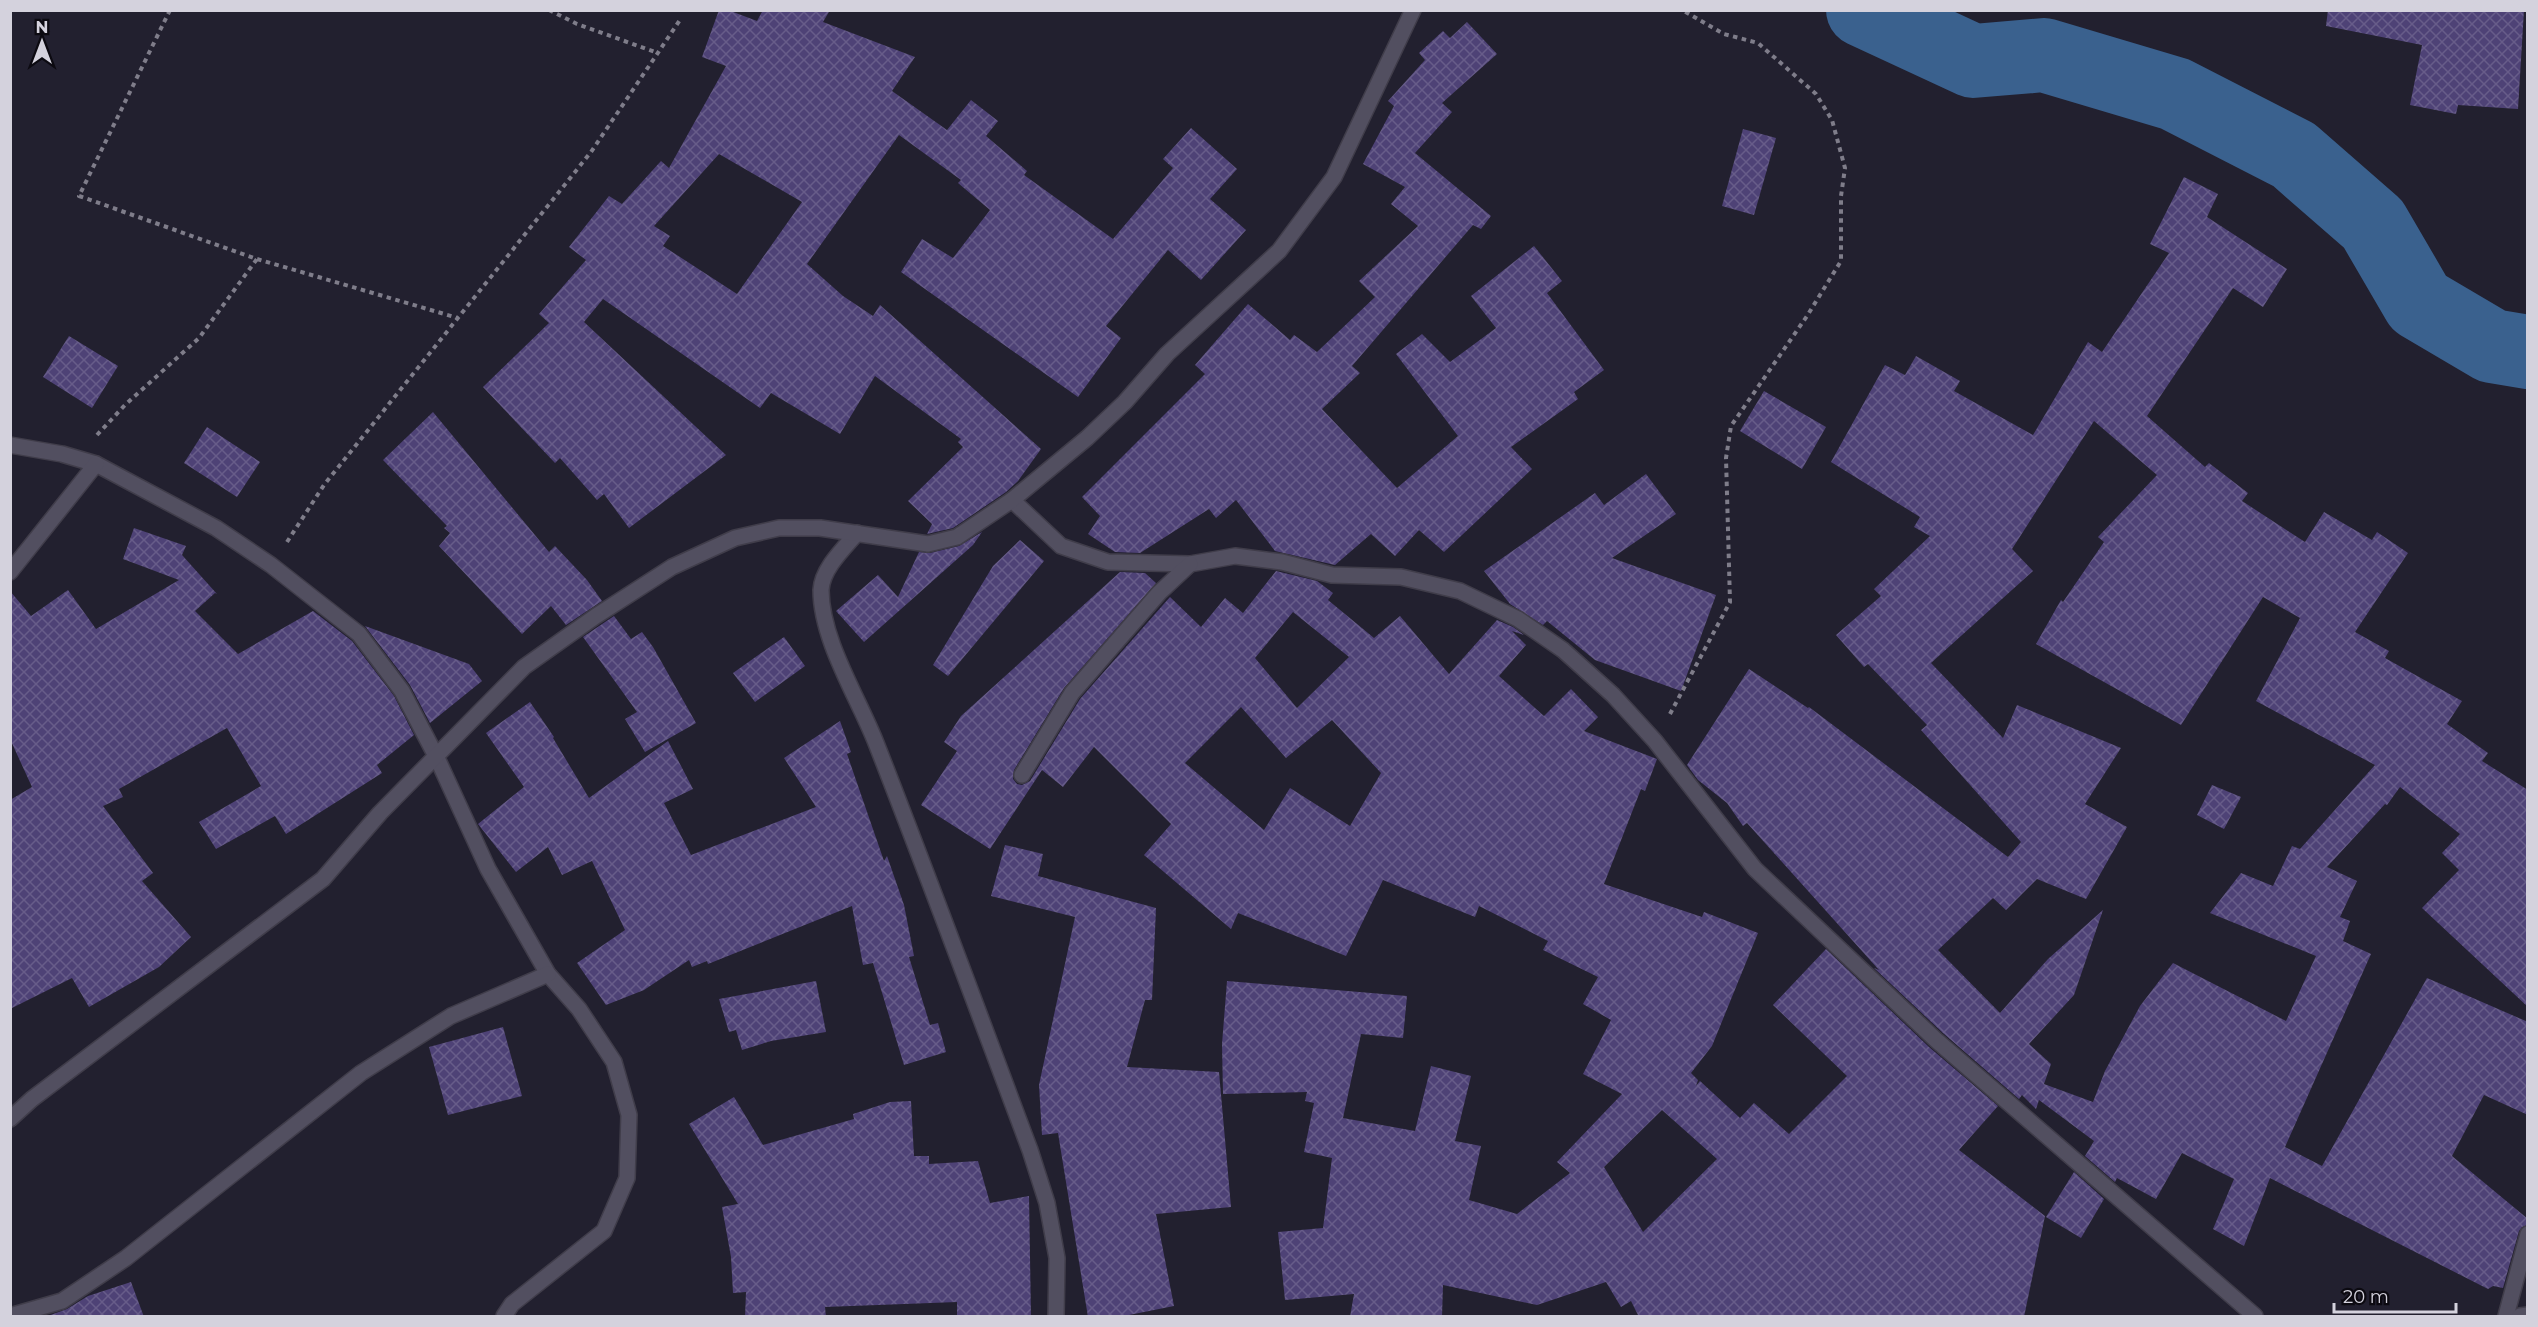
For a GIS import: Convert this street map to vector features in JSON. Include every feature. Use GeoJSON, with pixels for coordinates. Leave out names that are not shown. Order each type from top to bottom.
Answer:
{"type":"FeatureCollection","features":[{"type":"Feature","properties":{"kind":"street"},"geometry":{"type":"LineString","coordinates":[[10,1119],[32,1099],[322,879],[380,813],[437,758],[524,667],[596,615],[672,567],[735,538],[779,528],[820,528],[928,544],[957,537],[1012,500],[1087,438],[1125,402],[1167,354],[1279,251],[1334,177],[1413,10]]}},
{"type":"Feature","properties":{"kind":"street"},"geometry":{"type":"LineString","coordinates":[[10,445],[62,454],[96,464],[216,528],[271,565],[358,634],[402,691],[437,758],[488,869],[548,975],[579,1009],[614,1062],[628,1115],[627,1178],[604,1232],[512,1304],[504,1317]]}},
{"type":"Feature","properties":{"kind":"street"},"geometry":{"type":"LineString","coordinates":[[10,572],[96,464]]}},
{"type":"Feature","properties":{"kind":"street"},"geometry":{"type":"LineString","coordinates":[[1012,500],[1061,546],[1108,562],[1190,564],[1235,556],[1282,562],[1332,575],[1401,577],[1460,591],[1518,619],[1563,650],[1613,695],[1655,741],[1755,869],[1936,1040],[2255,1317]]}},
{"type":"Feature","properties":{"kind":"street"},"geometry":{"type":"LineString","coordinates":[[857,533],[832,562],[821,587],[822,611],[837,654],[875,740],[1030,1150],[1047,1203],[1057,1258],[1056,1317]]}},
{"type":"Feature","properties":{"kind":"street"},"geometry":{"type":"LineString","coordinates":[[1022,775],[1072,693],[1159,593],[1190,564]]}},
{"type":"Feature","properties":{"kind":"street"},"geometry":{"type":"LineString","coordinates":[[10,1316],[62,1301],[126,1258],[360,1073],[451,1016],[548,975]]}},
{"type":"Feature","properties":{"kind":"street"},"geometry":{"type":"LineString","coordinates":[[2505,1317],[2528,1234]]}},
{"type":"Feature","properties":{"kind":"street"},"geometry":{"type":"LineString","coordinates":[[2520,1317],[2528,1315]]}},
{"type":"Feature","properties":{"kind":"path"},"geometry":{"type":"LineString","coordinates":[[170,10],[79,196],[257,259],[458,318]]}},
{"type":"Feature","properties":{"kind":"path"},"geometry":{"type":"LineString","coordinates":[[549,10],[577,24],[658,52]]}},
{"type":"Feature","properties":{"kind":"path"},"geometry":{"type":"LineString","coordinates":[[1655,741],[1730,602],[1726,459],[1731,426],[1807,316],[1841,261],[1841,196],[1845,168],[1832,120],[1816,94],[1758,43],[1724,34],[1682,10]]}},
{"type":"Feature","properties":{"kind":"path"},"geometry":{"type":"LineString","coordinates":[[271,565],[324,485],[591,152],[680,20]]}},
{"type":"Feature","properties":{"kind":"path"},"geometry":{"type":"LineString","coordinates":[[62,454],[95,438],[125,405],[199,338],[257,259]]}},
{"type":"Feature","properties":{"kind":"building"},"geometry":{"type":"Polygon","coordinates":[[[719,10],[728,10],[757,21],[763,10],[830,10],[823,22],[915,57],[892,91],[947,130],[971,100],[998,121],[986,136],[1027,171],[1024,175],[1113,239],[1173,168],[1163,159],[1191,128],[1237,169],[1210,199],[1246,230],[1201,280],[1168,250],[1106,326],[1121,338],[1078,397],[901,272],[922,239],[953,258],[990,210],[958,183],[961,180],[899,135],[807,264],[843,296],[873,316],[880,305],[1041,449],[1018,481],[1006,492],[953,528],[927,534],[932,524],[908,501],[963,447],[958,442],[961,439],[875,376],[840,434],[771,393],[760,408],[603,299],[584,322],[726,455],[629,528],[604,494],[597,500],[560,458],[555,463],[483,387],[549,323],[539,314],[586,260],[569,247],[609,196],[622,204],[661,161],[669,168],[726,66],[702,57],[719,10]],[[719,154],[654,226],[670,236],[663,246],[737,294],[802,202],[719,154]]]}},
{"type":"Feature","properties":{"kind":"building"},"geometry":{"type":"Polygon","coordinates":[[[2328,10],[2524,10],[2518,109],[2458,105],[2456,114],[2410,105],[2422,45],[2326,26],[2328,10]]]}},
{"type":"Feature","properties":{"kind":"building"},"geometry":{"type":"Polygon","coordinates":[[[1467,22],[1497,54],[1442,103],[1452,112],[1415,153],[1491,216],[1481,229],[1473,225],[1352,366],[1360,373],[1322,409],[1397,488],[1458,436],[1396,354],[1422,334],[1450,362],[1496,328],[1471,296],[1534,246],[1562,281],[1547,293],[1604,370],[1574,392],[1578,399],[1511,447],[1532,469],[1444,552],[1419,530],[1395,556],[1371,534],[1335,565],[1275,551],[1236,500],[1216,518],[1209,509],[1140,553],[1115,552],[1088,534],[1100,516],[1082,497],[1205,374],[1195,365],[1248,304],[1290,340],[1294,335],[1317,352],[1375,297],[1359,281],[1418,226],[1391,204],[1405,187],[1363,164],[1394,106],[1388,101],[1425,60],[1419,53],[1443,31],[1450,38],[1467,22]]]}},
{"type":"Feature","properties":{"kind":"building"},"geometry":{"type":"Polygon","coordinates":[[[1743,129],[1776,138],[1754,215],[1722,206],[1743,129]]]}},
{"type":"Feature","properties":{"kind":"building"},"geometry":{"type":"Polygon","coordinates":[[[2184,177],[2218,194],[2207,217],[2287,269],[2263,307],[2233,288],[2147,416],[2205,467],[2209,463],[2248,493],[2242,501],[2305,542],[2324,512],[2372,540],[2377,532],[2408,553],[2355,632],[2389,651],[2385,658],[2462,701],[2447,724],[2488,753],[2482,761],[2528,790],[2528,1007],[2422,908],[2459,870],[2442,853],[2460,834],[2400,787],[2387,805],[2385,804],[2327,867],[2357,881],[2340,917],[2350,921],[2343,941],[2371,954],[2285,1147],[2322,1166],[2427,978],[2528,1022],[2528,1115],[2484,1095],[2452,1156],[2528,1219],[2528,1225],[2519,1231],[2503,1288],[2493,1286],[2488,1289],[2270,1178],[2244,1246],[2213,1229],[2234,1179],[2182,1153],[2156,1199],[2117,1178],[2115,1182],[2085,1156],[2094,1141],[2039,1100],[2036,1109],[2022,1095],[2019,1099],[1943,1033],[1874,968],[1879,970],[1747,823],[1743,826],[1727,803],[1698,780],[1687,765],[1749,669],[1809,707],[2008,857],[2021,842],[1921,730],[1927,725],[1868,664],[1864,667],[1836,635],[1881,596],[1874,589],[1930,536],[1914,527],[1920,517],[1831,462],[1885,365],[1905,375],[1916,356],[1960,381],[1954,391],[2033,435],[2088,342],[2102,352],[2169,253],[2150,244],[2184,177]],[[2094,421],[2012,549],[2033,571],[1931,663],[2003,738],[2017,705],[2121,748],[2085,804],[2127,827],[2086,899],[2037,879],[2006,910],[1993,898],[1938,950],[2000,1013],[2048,959],[2103,910],[2074,995],[2029,1044],[2051,1064],[2044,1084],[2093,1102],[2105,1071],[2140,1006],[2173,963],[2286,1021],[2316,956],[2210,913],[2241,873],[2273,886],[2292,846],[2300,849],[2375,765],[2256,701],[2300,618],[2263,597],[2181,725],[2036,644],[2061,600],[2063,602],[2104,542],[2098,537],[2157,475],[2094,421]]]}},
{"type":"Feature","properties":{"kind":"building"},"geometry":{"type":"Polygon","coordinates":[[[69,336],[118,366],[92,408],[43,377],[69,336]]]}},
{"type":"Feature","properties":{"kind":"building"},"geometry":{"type":"Polygon","coordinates":[[[1764,391],[1826,427],[1802,469],[1740,431],[1764,391]]]}},
{"type":"Feature","properties":{"kind":"building"},"geometry":{"type":"Polygon","coordinates":[[[433,412],[549,552],[555,546],[587,580],[602,601],[566,625],[551,606],[522,634],[439,546],[450,533],[444,528],[447,526],[383,460],[433,412]]]}},
{"type":"Feature","properties":{"kind":"building"},"geometry":{"type":"Polygon","coordinates":[[[207,427],[260,462],[237,497],[184,463],[207,427]]]}},
{"type":"Feature","properties":{"kind":"building"},"geometry":{"type":"Polygon","coordinates":[[[1646,474],[1676,514],[1612,558],[1716,595],[1681,691],[1595,660],[1547,621],[1543,625],[1510,604],[1484,571],[1595,493],[1604,505],[1646,474]]]}},
{"type":"Feature","properties":{"kind":"building"},"geometry":{"type":"Polygon","coordinates":[[[134,528],[186,546],[182,555],[217,594],[215,593],[195,611],[238,654],[313,611],[352,641],[394,696],[414,735],[377,765],[382,773],[286,834],[275,816],[216,849],[199,822],[261,786],[227,728],[119,789],[123,797],[103,806],[153,873],[142,881],[191,937],[159,967],[89,1007],[72,978],[10,1009],[10,800],[32,787],[10,739],[10,591],[31,616],[68,590],[96,629],[179,580],[123,559],[134,528]]]}},
{"type":"Feature","properties":{"kind":"building"},"geometry":{"type":"Polygon","coordinates":[[[982,532],[973,545],[864,642],[836,611],[878,575],[898,597],[919,552],[930,553],[959,546],[982,532]]]}},
{"type":"Feature","properties":{"kind":"building"},"geometry":{"type":"Polygon","coordinates":[[[1020,540],[1044,561],[948,676],[933,665],[993,566],[1020,540]]]}},
{"type":"Feature","properties":{"kind":"building"},"geometry":{"type":"Polygon","coordinates":[[[1276,571],[1317,581],[1333,593],[1328,600],[1374,638],[1400,616],[1449,674],[1497,620],[1524,635],[1512,631],[1526,645],[1499,676],[1544,716],[1571,689],[1598,717],[1584,731],[1657,759],[1645,791],[1641,789],[1604,884],[1702,917],[1704,912],[1758,933],[1712,1046],[1691,1073],[1698,1080],[1696,1086],[1700,1081],[1740,1118],[1754,1103],[1789,1134],[1847,1076],[1773,1005],[1826,949],[1929,1047],[1998,1106],[1959,1150],[2045,1216],[2024,1317],[1639,1317],[1631,1301],[1621,1307],[1606,1282],[1537,1305],[1443,1285],[1442,1317],[1350,1317],[1354,1294],[1285,1300],[1278,1232],[1323,1228],[1332,1158],[1304,1152],[1314,1103],[1305,1101],[1307,1092],[1223,1094],[1222,1044],[1227,981],[1407,996],[1403,1038],[1361,1034],[1343,1118],[1415,1131],[1431,1066],[1471,1076],[1455,1141],[1481,1146],[1469,1200],[1517,1214],[1570,1173],[1557,1162],[1622,1094],[1583,1074],[1611,1020],[1583,1004],[1598,977],[1543,950],[1548,941],[1479,906],[1475,917],[1383,880],[1346,956],[1238,913],[1231,929],[1144,855],[1171,824],[1094,747],[1063,787],[1042,770],[990,849],[921,805],[957,751],[944,742],[961,716],[1120,572],[1145,573],[1156,583],[1064,688],[1014,770],[1013,779],[1017,784],[1022,785],[1030,781],[1080,699],[1170,597],[1201,627],[1225,598],[1243,613],[1276,571]],[[1293,612],[1255,658],[1297,708],[1349,657],[1293,612]],[[1241,707],[1185,763],[1264,830],[1290,788],[1350,826],[1381,773],[1332,720],[1286,758],[1241,707]],[[1662,1110],[1604,1167],[1643,1232],[1717,1159],[1662,1110]]]}},
{"type":"Feature","properties":{"kind":"building"},"geometry":{"type":"Polygon","coordinates":[[[614,616],[631,639],[642,632],[653,647],[696,723],[645,752],[625,719],[637,712],[583,637],[614,616]]]}},
{"type":"Feature","properties":{"kind":"building"},"geometry":{"type":"Polygon","coordinates":[[[365,626],[469,664],[482,681],[430,723],[410,685],[365,626]]]}},
{"type":"Feature","properties":{"kind":"building"},"geometry":{"type":"Polygon","coordinates":[[[784,637],[805,666],[755,702],[733,673],[784,637]]]}},
{"type":"Feature","properties":{"kind":"building"},"geometry":{"type":"Polygon","coordinates":[[[530,702],[554,737],[589,798],[668,741],[693,789],[664,803],[691,855],[816,807],[784,758],[840,721],[851,752],[847,754],[884,861],[887,856],[904,905],[914,956],[909,957],[930,1025],[938,1023],[946,1052],[904,1065],[873,963],[863,965],[852,906],[708,964],[707,961],[692,967],[689,960],[644,990],[606,1005],[577,963],[625,930],[592,861],[562,875],[548,847],[516,872],[478,824],[524,787],[486,733],[530,702]]]}},
{"type":"Feature","properties":{"kind":"building"},"geometry":{"type":"Polygon","coordinates":[[[2212,785],[2241,797],[2224,829],[2197,815],[2212,785]]]}},
{"type":"Feature","properties":{"kind":"building"},"geometry":{"type":"Polygon","coordinates":[[[1005,845],[1043,854],[1038,876],[1156,908],[1152,1000],[1145,1000],[1127,1067],[1219,1072],[1231,1207],[1156,1214],[1174,1306],[1119,1317],[1088,1317],[1058,1133],[1042,1135],[1039,1085],[1075,917],[991,896],[1005,845]]]}},
{"type":"Feature","properties":{"kind":"building"},"geometry":{"type":"Polygon","coordinates":[[[816,981],[826,1032],[771,1041],[742,1050],[736,1030],[729,1032],[719,999],[816,981]]]}},
{"type":"Feature","properties":{"kind":"building"},"geometry":{"type":"Polygon","coordinates":[[[503,1027],[522,1096],[448,1115],[429,1047],[503,1027]]]}},
{"type":"Feature","properties":{"kind":"building"},"geometry":{"type":"Polygon","coordinates":[[[734,1097],[763,1145],[854,1119],[853,1114],[890,1102],[911,1101],[914,1156],[929,1156],[929,1164],[978,1161],[990,1203],[1029,1196],[1031,1317],[957,1317],[957,1302],[825,1307],[826,1317],[745,1317],[746,1292],[733,1293],[731,1257],[722,1207],[738,1204],[689,1124],[734,1097]]]}},
{"type":"Feature","properties":{"kind":"building"},"geometry":{"type":"Polygon","coordinates":[[[2074,1172],[2104,1199],[2081,1238],[2046,1217],[2074,1172]]]}},
{"type":"Feature","properties":{"kind":"building"},"geometry":{"type":"Polygon","coordinates":[[[131,1282],[144,1317],[45,1317],[67,1309],[88,1296],[131,1282]]]}},
{"type":"Feature","properties":{"kind":"waterway"},"geometry":{"type":"LineString","coordinates":[[1863,10],[1973,61],[2044,55],[2175,94],[2294,155],[2373,224],[2419,303],[2492,346],[2528,352]]}}]}
